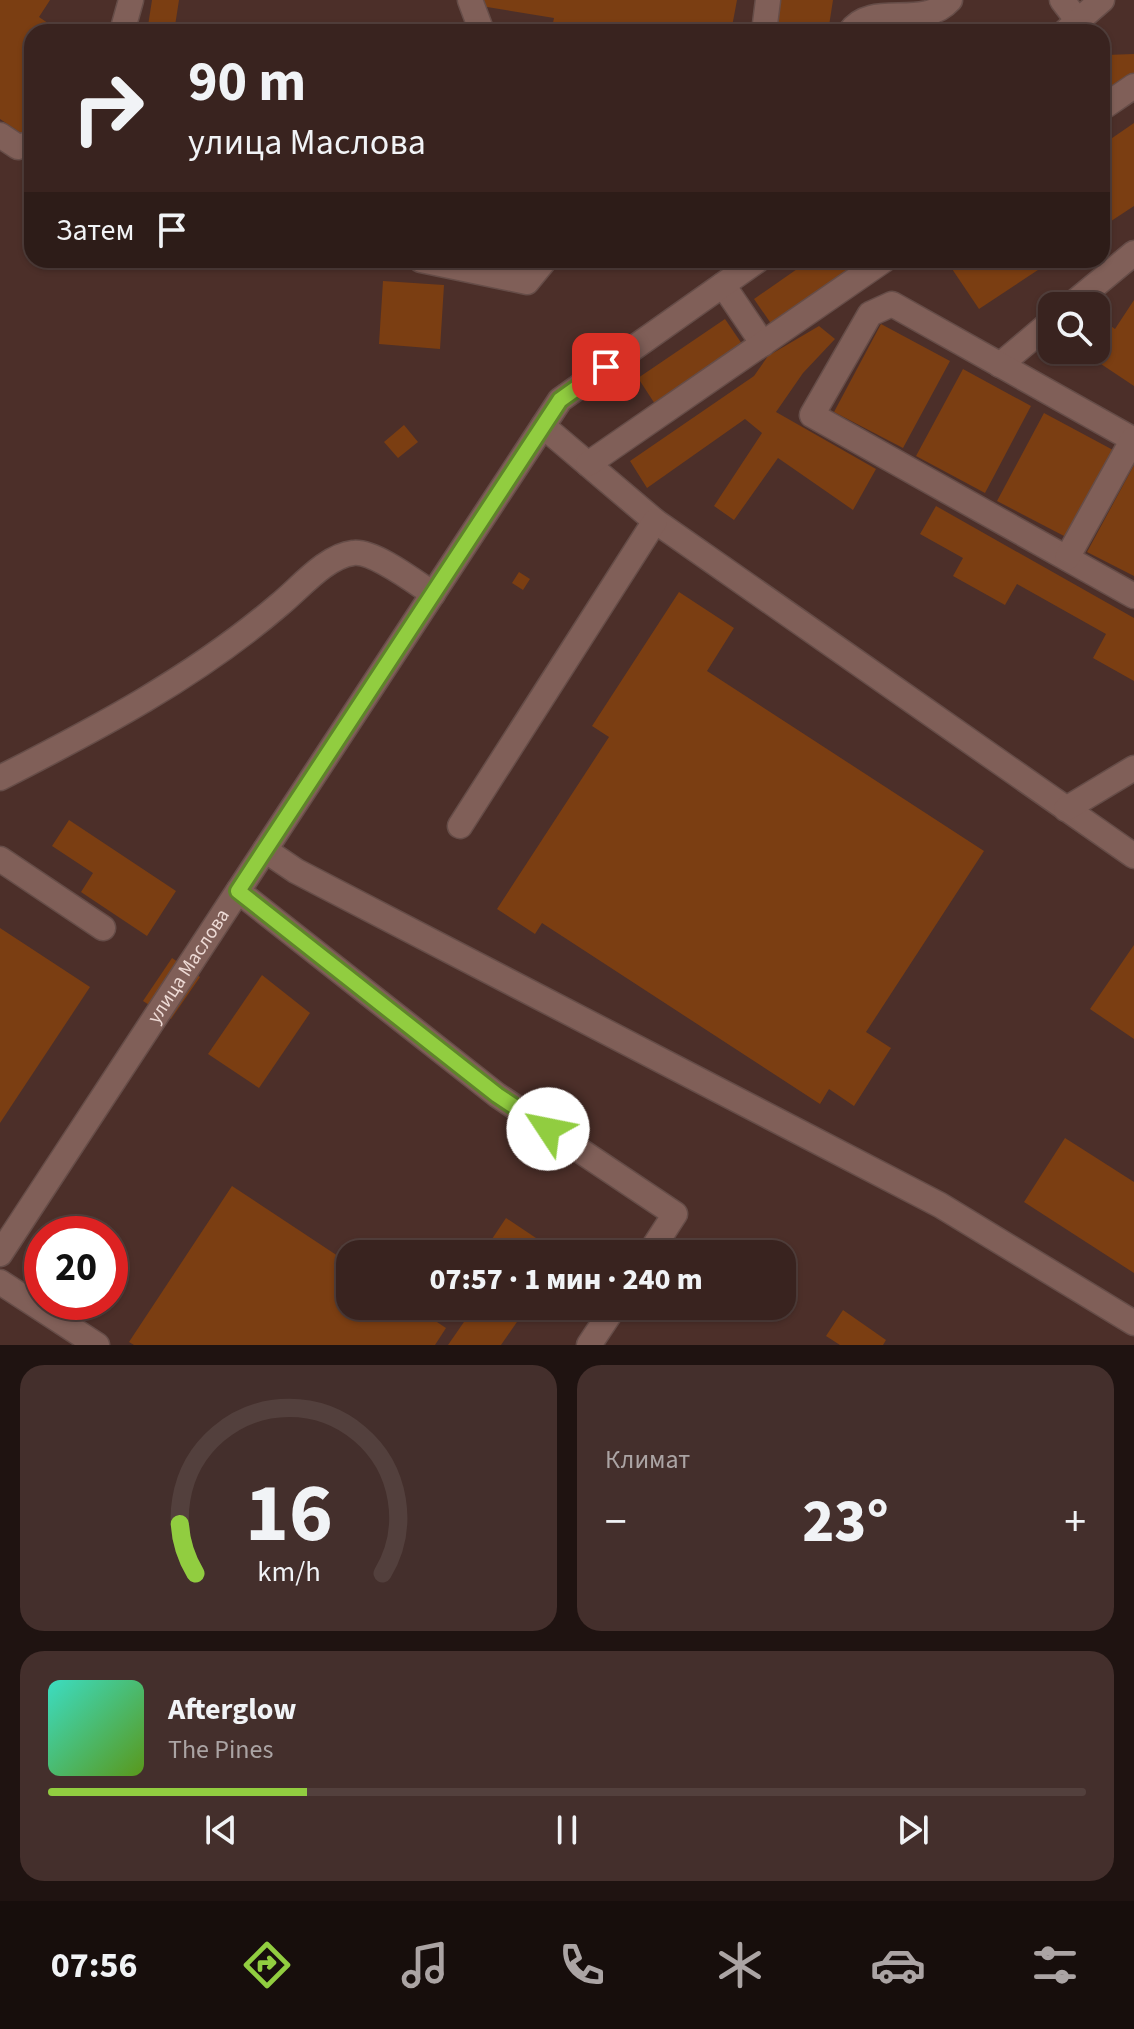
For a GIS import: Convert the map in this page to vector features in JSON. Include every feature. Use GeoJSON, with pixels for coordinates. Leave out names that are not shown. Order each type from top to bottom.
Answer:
{"type":"FeatureCollection","features":[{"type":"Feature","properties":{"kind":"lane"},"geometry":{"type":"LineString","coordinates":[[124,24],[131,0]]}},
{"type":"Feature","properties":{"kind":"lane"},"geometry":{"type":"LineString","coordinates":[[470,0],[479,24]]}},
{"type":"Feature","properties":{"kind":"lane"},"geometry":{"type":"LineString","coordinates":[[765,24],[768,0]]}},
{"type":"Feature","properties":{"kind":"lane"},"geometry":{"type":"LineString","coordinates":[[856,24],[863,16],[874,13],[925,14],[950,0]]}},
{"type":"Feature","properties":{"kind":"lane"},"geometry":{"type":"LineString","coordinates":[[1062,0],[1075,18],[1102,0]]}},
{"type":"Feature","properties":{"kind":"lane"},"geometry":{"type":"LineString","coordinates":[[1110,102],[1134,86]]}},
{"type":"Feature","properties":{"kind":"lane"},"geometry":{"type":"LineString","coordinates":[[0,135],[18,147],[24,145]]}},
{"type":"Feature","properties":{"kind":"lane"},"geometry":{"type":"LineString","coordinates":[[1087,292],[1134,253]]}},
{"type":"Feature","properties":{"kind":"lane"},"geometry":{"type":"LineString","coordinates":[[460,268],[527,282],[538,268]]}},
{"type":"Feature","properties":{"kind":"lane","name":"улица Маслова"},"geometry":{"type":"LineString","coordinates":[[0,1254],[8,1223],[238,891],[560,400],[747,268]]}},
{"type":"Feature","properties":{"kind":"lane"},"geometry":{"type":"LineString","coordinates":[[588,464],[872,268]]}},
{"type":"Feature","properties":{"kind":"lane"},"geometry":{"type":"LineString","coordinates":[[723,285],[763,344]]}},
{"type":"Feature","properties":{"kind":"lane"},"geometry":{"type":"LineString","coordinates":[[1067,558],[1133,440],[892,304],[870,314],[812,415],[1134,596]]}},
{"type":"Feature","properties":{"kind":"lane"},"geometry":{"type":"LineString","coordinates":[[1000,365],[1038,333]]}},
{"type":"Feature","properties":{"kind":"lane"},"geometry":{"type":"LineString","coordinates":[[543,426],[655,521],[1134,856]]}},
{"type":"Feature","properties":{"kind":"lane"},"geometry":{"type":"LineString","coordinates":[[460,826],[655,521]]}},
{"type":"Feature","properties":{"kind":"lane"},"geometry":{"type":"LineString","coordinates":[[0,778],[110,722],[237,642],[328,564],[350,553],[364,552],[433,594]]}},
{"type":"Feature","properties":{"kind":"lane"},"geometry":{"type":"LineString","coordinates":[[1066,809],[1134,768]]}},
{"type":"Feature","properties":{"kind":"lane"},"geometry":{"type":"LineString","coordinates":[[265,850],[296,871],[940,1205],[1134,1323]]}},
{"type":"Feature","properties":{"kind":"lane"},"geometry":{"type":"LineString","coordinates":[[0,859],[103,928]]}},
{"type":"Feature","properties":{"kind":"lane"},"geometry":{"type":"LineString","coordinates":[[238,891],[497,1095],[675,1214],[658,1240]]}},
{"type":"Feature","properties":{"kind":"lane"},"geometry":{"type":"LineString","coordinates":[[0,1282],[97,1345]]}},
{"type":"Feature","properties":{"kind":"lane"},"geometry":{"type":"LineString","coordinates":[[589,1345],[606,1320]]}},
{"type":"Feature","properties":{"kind":"building"},"geometry":{"type":"Polygon","coordinates":[[[0,0],[50,0],[39,17],[49,24],[24,24],[24,135],[0,119],[0,0]]]}},
{"type":"Feature","properties":{"kind":"building"},"geometry":{"type":"Polygon","coordinates":[[[152,0],[179,0],[175,24],[148,24],[152,0]]]}},
{"type":"Feature","properties":{"kind":"building"},"geometry":{"type":"Polygon","coordinates":[[[481,0],[737,0],[732,24],[553,24],[554,18],[481,6],[481,0]]]}},
{"type":"Feature","properties":{"kind":"building"},"geometry":{"type":"Polygon","coordinates":[[[780,0],[833,0],[829,24],[777,24],[780,0]]]}},
{"type":"Feature","properties":{"kind":"building"},"geometry":{"type":"Polygon","coordinates":[[[1134,54],[1134,74],[1110,88],[1110,55],[1134,54]]]}},
{"type":"Feature","properties":{"kind":"building"},"geometry":{"type":"Polygon","coordinates":[[[1134,123],[1134,206],[1110,222],[1110,140],[1134,123]]]}},
{"type":"Feature","properties":{"kind":"building"},"geometry":{"type":"Polygon","coordinates":[[[799,268],[856,268],[772,325],[754,299],[799,268]]]}},
{"type":"Feature","properties":{"kind":"building"},"geometry":{"type":"Polygon","coordinates":[[[951,268],[1041,268],[979,309],[951,268]]]}},
{"type":"Feature","properties":{"kind":"building"},"geometry":{"type":"Polygon","coordinates":[[[383,281],[444,285],[440,349],[379,344],[383,281]]]}},
{"type":"Feature","properties":{"kind":"building"},"geometry":{"type":"Polygon","coordinates":[[[1134,300],[1134,386],[1101,364],[1110,364],[1110,326],[1115,329],[1134,300]]]}},
{"type":"Feature","properties":{"kind":"building"},"geometry":{"type":"Polygon","coordinates":[[[725,319],[742,344],[655,404],[638,378],[725,319]]]}},
{"type":"Feature","properties":{"kind":"building"},"geometry":{"type":"Polygon","coordinates":[[[881,324],[950,361],[903,448],[834,412],[881,324]]]}},
{"type":"Feature","properties":{"kind":"building"},"geometry":{"type":"Polygon","coordinates":[[[819,326],[835,339],[803,373],[776,412],[876,469],[853,510],[778,458],[734,520],[714,506],[762,433],[745,419],[647,488],[630,461],[754,376],[768,356],[819,326]]]}},
{"type":"Feature","properties":{"kind":"building"},"geometry":{"type":"Polygon","coordinates":[[[963,369],[1031,406],[985,493],[916,456],[963,369]]]}},
{"type":"Feature","properties":{"kind":"building"},"geometry":{"type":"Polygon","coordinates":[[[1044,413],[1113,450],[1066,537],[997,501],[1044,413]]]}},
{"type":"Feature","properties":{"kind":"building"},"geometry":{"type":"Polygon","coordinates":[[[404,425],[418,442],[398,458],[384,442],[404,425]]]}},
{"type":"Feature","properties":{"kind":"building"},"geometry":{"type":"Polygon","coordinates":[[[1134,465],[1134,576],[1087,552],[1134,465]]]}},
{"type":"Feature","properties":{"kind":"building"},"geometry":{"type":"Polygon","coordinates":[[[936,506],[1134,618],[1134,681],[1093,658],[1106,634],[1017,584],[1005,605],[953,576],[963,558],[920,534],[936,506]]]}},
{"type":"Feature","properties":{"kind":"building"},"geometry":{"type":"Polygon","coordinates":[[[519,572],[530,579],[523,590],[512,583],[519,572]]]}},
{"type":"Feature","properties":{"kind":"building"},"geometry":{"type":"Polygon","coordinates":[[[679,592],[734,628],[707,671],[984,851],[866,1032],[891,1048],[854,1106],[829,1089],[820,1104],[542,923],[535,934],[497,909],[609,737],[592,726],[679,592]]]}},
{"type":"Feature","properties":{"kind":"building"},"geometry":{"type":"Polygon","coordinates":[[[69,820],[176,891],[147,936],[81,892],[93,873],[52,846],[69,820]]]}},
{"type":"Feature","properties":{"kind":"building"},"geometry":{"type":"Polygon","coordinates":[[[0,928],[90,987],[0,1123],[0,928]]]}},
{"type":"Feature","properties":{"kind":"building"},"geometry":{"type":"Polygon","coordinates":[[[1134,945],[1134,1039],[1090,1009],[1134,945]]]}},
{"type":"Feature","properties":{"kind":"building"},"geometry":{"type":"Polygon","coordinates":[[[172,958],[200,977],[171,1019],[143,1001],[172,958]]]}},
{"type":"Feature","properties":{"kind":"building"},"geometry":{"type":"Polygon","coordinates":[[[262,975],[310,1013],[259,1088],[208,1054],[262,975]]]}},
{"type":"Feature","properties":{"kind":"building"},"geometry":{"type":"Polygon","coordinates":[[[1065,1138],[1134,1182],[1134,1273],[1024,1202],[1065,1138]]]}},
{"type":"Feature","properties":{"kind":"building"},"geometry":{"type":"Polygon","coordinates":[[[232,1186],[336,1255],[336,1320],[434,1320],[446,1328],[435,1345],[134,1345],[129,1342],[232,1186]]]}},
{"type":"Feature","properties":{"kind":"building"},"geometry":{"type":"Polygon","coordinates":[[[506,1218],[539,1240],[491,1240],[506,1218]]]}},
{"type":"Feature","properties":{"kind":"building"},"geometry":{"type":"Polygon","coordinates":[[[843,1310],[886,1340],[883,1345],[840,1345],[826,1336],[843,1310]]]}},
{"type":"Feature","properties":{"kind":"building"},"geometry":{"type":"Polygon","coordinates":[[[465,1320],[518,1320],[501,1345],[448,1345],[465,1320]]]}},
{"type":"Feature","properties":{"kind":"route"},"geometry":{"type":"LineString","coordinates":[[548,1129],[497,1095],[238,891],[560,400],[606,367]]}}]}
